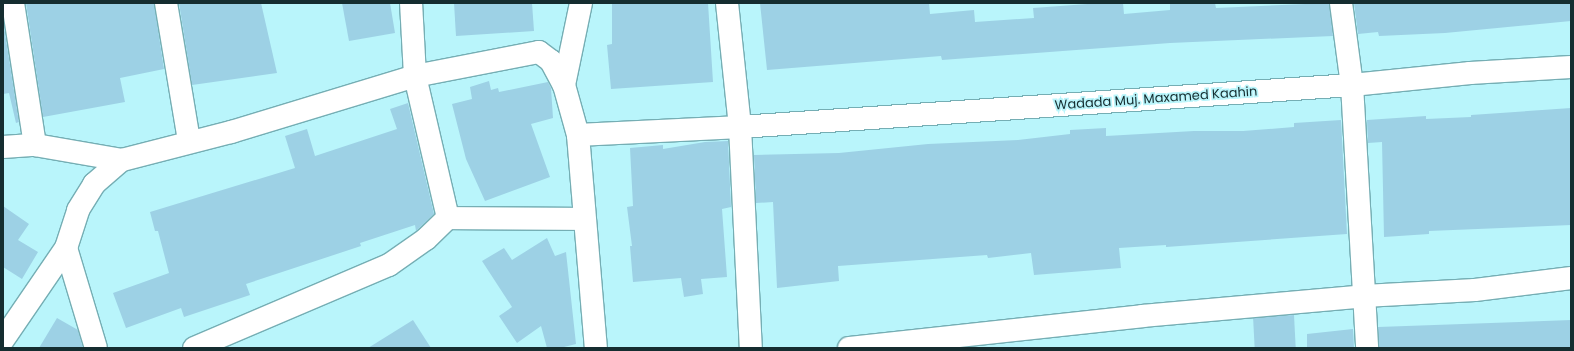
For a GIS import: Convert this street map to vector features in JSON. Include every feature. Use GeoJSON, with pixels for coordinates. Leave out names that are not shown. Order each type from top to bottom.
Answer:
{"type":"FeatureCollection","features":[{"type":"Feature","properties":{"kind":"street"},"geometry":{"type":"LineString","coordinates":[[13,3],[35,145]]}},
{"type":"Feature","properties":{"kind":"street"},"geometry":{"type":"LineString","coordinates":[[166,3],[189,140]]}},
{"type":"Feature","properties":{"kind":"street"},"geometry":{"type":"LineString","coordinates":[[411,3],[415,76],[448,218]]}},
{"type":"Feature","properties":{"kind":"street"},"geometry":{"type":"LineString","coordinates":[[564,85],[580,3]]}},
{"type":"Feature","properties":{"kind":"street"},"geometry":{"type":"LineString","coordinates":[[727,3],[740,127],[751,348]]}},
{"type":"Feature","properties":{"kind":"street"},"geometry":{"type":"LineString","coordinates":[[1341,3],[1352,85],[1367,348]]}},
{"type":"Feature","properties":{"kind":"street"},"geometry":{"type":"LineString","coordinates":[[3,340],[66,248],[78,210],[94,184],[122,160],[189,140],[231,132],[415,76],[539,52],[552,61],[564,85],[578,135],[583,219],[596,348]]}},
{"type":"Feature","properties":{"kind":"street","name":"Wadada Muj. Maxamed Kaahin"},"geometry":{"type":"LineString","coordinates":[[578,135],[740,127],[1352,85],[1470,73],[1571,67]]}},
{"type":"Feature","properties":{"kind":"street"},"geometry":{"type":"LineString","coordinates":[[3,147],[35,145],[122,160]]}},
{"type":"Feature","properties":{"kind":"street"},"geometry":{"type":"LineString","coordinates":[[194,348],[389,265],[426,239],[448,218],[583,219]]}},
{"type":"Feature","properties":{"kind":"street"},"geometry":{"type":"LineString","coordinates":[[66,248],[96,348]]}},
{"type":"Feature","properties":{"kind":"street"},"geometry":{"type":"LineString","coordinates":[[849,348],[1142,316],[1364,296],[1475,290],[1571,278]]}},
{"type":"Feature","properties":{"kind":"building"},"geometry":{"type":"Polygon","coordinates":[[[26,3],[154,3],[164,69],[120,78],[125,102],[43,117],[26,3]]]}},
{"type":"Feature","properties":{"kind":"building"},"geometry":{"type":"Polygon","coordinates":[[[179,3],[261,3],[277,73],[192,85],[179,3]]]}},
{"type":"Feature","properties":{"kind":"building"},"geometry":{"type":"Polygon","coordinates":[[[342,3],[390,3],[395,33],[349,41],[342,3]]]}},
{"type":"Feature","properties":{"kind":"building"},"geometry":{"type":"Polygon","coordinates":[[[454,3],[532,3],[534,31],[456,36],[454,3]]]}},
{"type":"Feature","properties":{"kind":"building"},"geometry":{"type":"Polygon","coordinates":[[[612,3],[708,3],[713,82],[611,89],[607,45],[612,44],[612,3]]]}},
{"type":"Feature","properties":{"kind":"building"},"geometry":{"type":"Polygon","coordinates":[[[760,3],[929,3],[930,14],[974,10],[975,22],[1034,18],[1033,8],[1101,3],[1123,3],[1124,14],[1170,10],[1170,3],[1215,3],[1216,8],[1329,3],[1333,36],[1170,43],[942,60],[941,56],[767,70],[760,3]]]}},
{"type":"Feature","properties":{"kind":"building"},"geometry":{"type":"Polygon","coordinates":[[[1354,3],[1571,3],[1571,21],[1445,33],[1379,36],[1378,32],[1358,34],[1354,3]]]}},
{"type":"Feature","properties":{"kind":"building"},"geometry":{"type":"Polygon","coordinates":[[[3,20],[19,122],[16,123],[9,93],[3,94],[3,20]]]}},
{"type":"Feature","properties":{"kind":"building"},"geometry":{"type":"Polygon","coordinates":[[[489,81],[491,90],[498,88],[499,92],[548,82],[551,88],[553,118],[531,124],[550,177],[485,201],[466,159],[452,104],[472,99],[470,87],[489,81]]]}},
{"type":"Feature","properties":{"kind":"building"},"geometry":{"type":"Polygon","coordinates":[[[408,103],[434,214],[416,231],[415,225],[360,243],[361,246],[246,284],[250,295],[184,317],[181,308],[126,328],[113,293],[169,273],[158,231],[155,231],[150,212],[295,168],[285,136],[307,129],[315,156],[397,129],[390,109],[408,103]]]}},
{"type":"Feature","properties":{"kind":"building"},"geometry":{"type":"Polygon","coordinates":[[[1571,108],[1571,225],[1429,231],[1429,234],[1384,237],[1382,142],[1368,143],[1367,120],[1426,116],[1426,119],[1471,117],[1471,115],[1571,108]]]}},
{"type":"Feature","properties":{"kind":"building"},"geometry":{"type":"Polygon","coordinates":[[[1341,120],[1347,234],[1166,247],[1166,245],[1119,248],[1121,268],[1034,275],[1031,253],[988,258],[987,255],[838,266],[839,281],[777,288],[773,202],[756,203],[754,155],[839,153],[928,144],[1018,140],[1070,134],[1070,130],[1106,128],[1106,136],[1194,131],[1243,131],[1294,127],[1294,123],[1341,120]]]}},
{"type":"Feature","properties":{"kind":"building"},"geometry":{"type":"Polygon","coordinates":[[[728,141],[731,207],[722,209],[727,277],[701,279],[703,294],[684,297],[681,278],[633,282],[630,246],[632,246],[627,207],[633,206],[630,148],[663,145],[663,149],[705,142],[728,141]]]}},
{"type":"Feature","properties":{"kind":"building"},"geometry":{"type":"Polygon","coordinates":[[[3,206],[29,224],[18,240],[38,252],[22,279],[3,267],[3,206]]]}},
{"type":"Feature","properties":{"kind":"building"},"geometry":{"type":"Polygon","coordinates":[[[547,238],[555,256],[566,252],[576,344],[560,348],[547,348],[541,326],[517,343],[499,316],[512,307],[482,261],[504,248],[512,260],[547,238]]]}},
{"type":"Feature","properties":{"kind":"building"},"geometry":{"type":"Polygon","coordinates":[[[1294,315],[1296,348],[1255,348],[1253,317],[1294,315]]]}},
{"type":"Feature","properties":{"kind":"building"},"geometry":{"type":"Polygon","coordinates":[[[57,318],[78,330],[83,348],[39,348],[57,318]]]}},
{"type":"Feature","properties":{"kind":"building"},"geometry":{"type":"Polygon","coordinates":[[[413,320],[431,348],[368,348],[413,320]]]}},
{"type":"Feature","properties":{"kind":"building"},"geometry":{"type":"Polygon","coordinates":[[[1571,320],[1571,348],[1379,348],[1378,327],[1571,320]]]}},
{"type":"Feature","properties":{"kind":"building"},"geometry":{"type":"Polygon","coordinates":[[[1353,329],[1354,348],[1307,348],[1307,334],[1353,329]]]}}]}
